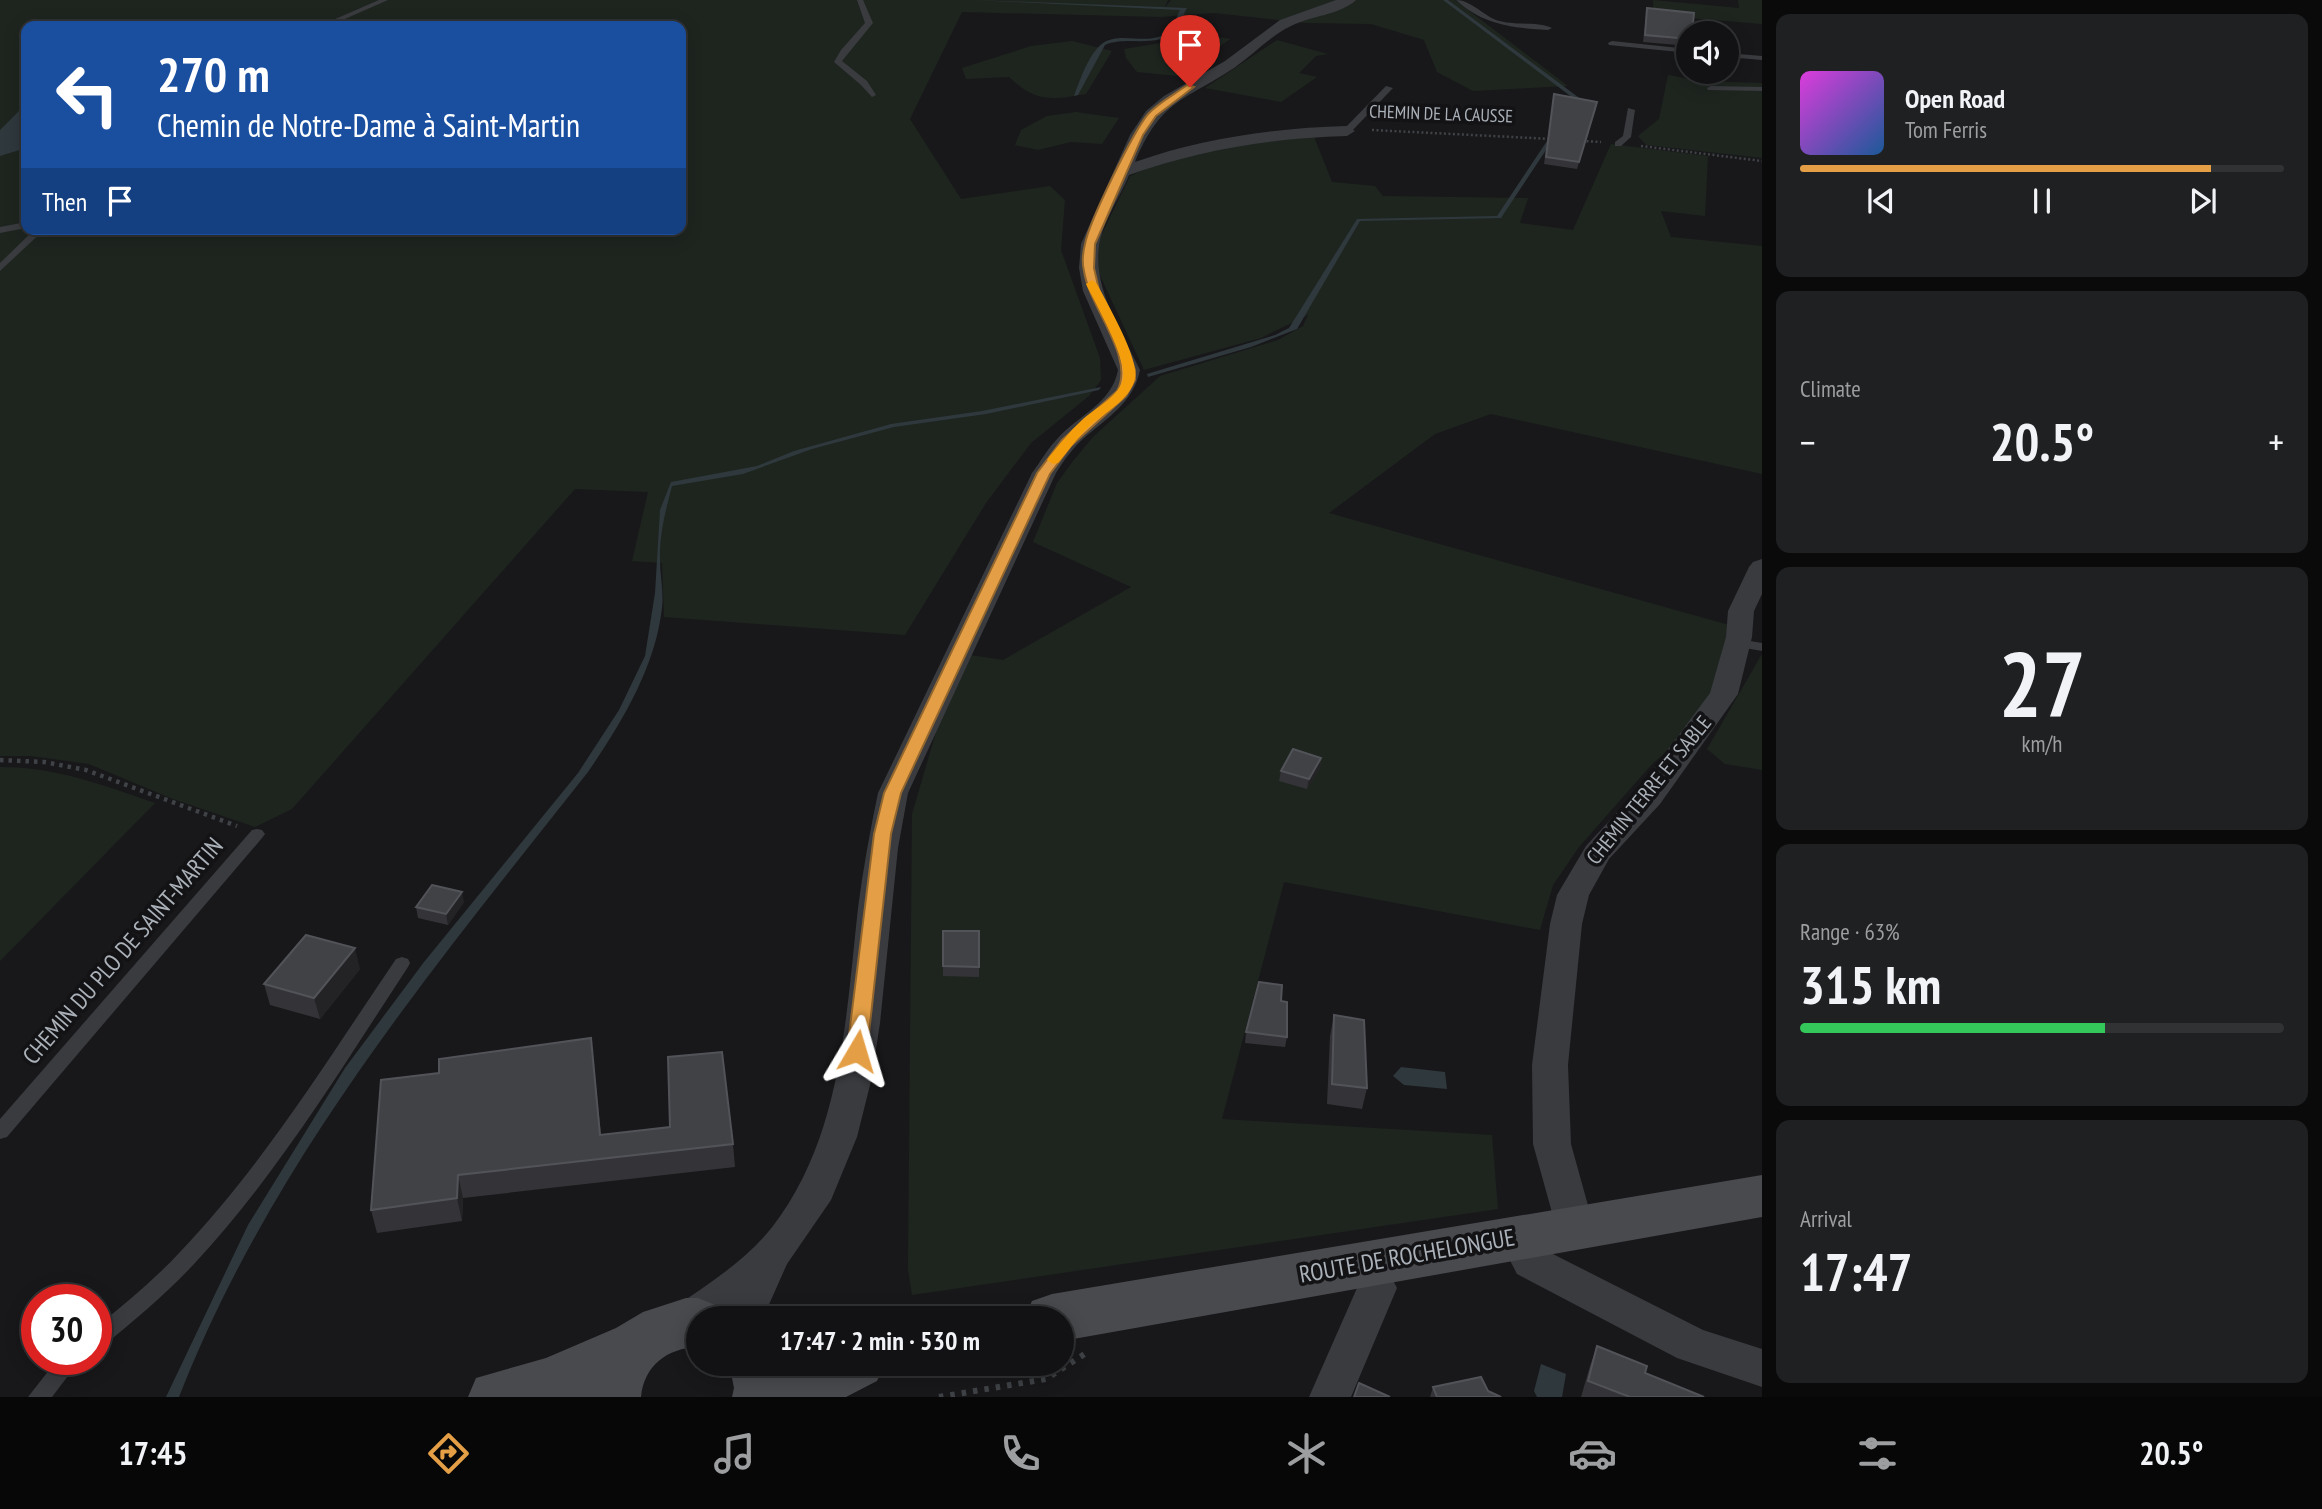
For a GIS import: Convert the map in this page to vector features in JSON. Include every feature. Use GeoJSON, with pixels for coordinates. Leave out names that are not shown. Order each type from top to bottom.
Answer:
{"type":"FeatureCollection","features":[{"type":"Feature","properties":{"kind":"main road","name":"ROUTE DE ROCHELONGUE"},"geometry":{"type":"LineString","coordinates":[[1074,1314],[1762,1196]]}},
{"type":"Feature","properties":{"kind":"main road"},"geometry":{"type":"LineString","coordinates":[[497,1397],[656,1348]]}},
{"type":"Feature","properties":{"kind":"main road"},"geometry":{"type":"LineString","coordinates":[[761,1376],[763,1388],[761,1397]]}},
{"type":"Feature","properties":{"kind":"main road"},"geometry":{"type":"LineString","coordinates":[[790,1397],[831,1376]]}},
{"type":"Feature","properties":{"kind":"street"},"geometry":{"type":"LineString","coordinates":[[748,1306],[777,1248],[824,1181],[843,1123],[855,1063],[882,834],[893,793],[1044,473],[1066,443],[1122,393],[1129,380],[1129,370],[1093,290],[1088,268],[1090,244],[1138,135],[1152,114],[1170,99],[1230,64],[1285,23],[1349,0]]}},
{"type":"Feature","properties":{"kind":"street","name":"CHEMIN DE LA CAUSSE"},"geometry":{"type":"LineString","coordinates":[[1122,172],[1174,152],[1206,145],[1318,131],[1347,131]]}},
{"type":"Feature","properties":{"kind":"street","name":"CHEMIN TERRE ET SABLE"},"geometry":{"type":"LineString","coordinates":[[1575,1227],[1552,1143],[1550,1065],[1566,924],[1573,895],[1597,853],[1649,797],[1724,694],[1750,645],[1741,611],[1762,567]]}},
{"type":"Feature","properties":{"kind":"street"},"geometry":{"type":"LineString","coordinates":[[1517,1237],[1531,1262],[1692,1345],[1762,1368]]}},
{"type":"Feature","properties":{"kind":"street"},"geometry":{"type":"LineString","coordinates":[[656,1348],[719,1299],[777,1248]]}},
{"type":"Feature","properties":{"kind":"street"},"geometry":{"type":"LineString","coordinates":[[1330,1397],[1377,1288],[1364,1263]]}},
{"type":"Feature","properties":{"kind":"lane"},"geometry":{"type":"LineString","coordinates":[[335,21],[385,0]]}},
{"type":"Feature","properties":{"kind":"lane"},"geometry":{"type":"LineString","coordinates":[[860,0],[869,23],[858,41],[840,56],[838,62],[864,83],[872,95]]}},
{"type":"Feature","properties":{"kind":"lane"},"geometry":{"type":"LineString","coordinates":[[1459,0],[1485,20],[1498,25],[1548,28]]}},
{"type":"Feature","properties":{"kind":"lane"},"geometry":{"type":"LineString","coordinates":[[1612,43],[1676,50]]}},
{"type":"Feature","properties":{"kind":"lane"},"geometry":{"type":"LineString","coordinates":[[1739,56],[1762,58]]}},
{"type":"Feature","properties":{"kind":"lane"},"geometry":{"type":"LineString","coordinates":[[1347,131],[1389,88]]}},
{"type":"Feature","properties":{"kind":"lane"},"geometry":{"type":"LineString","coordinates":[[1711,88],[1762,89]]}},
{"type":"Feature","properties":{"kind":"lane"},"geometry":{"type":"LineString","coordinates":[[1618,144],[1627,137],[1631,110]]}},
{"type":"Feature","properties":{"kind":"lane"},"geometry":{"type":"LineString","coordinates":[[0,230],[21,226]]}},
{"type":"Feature","properties":{"kind":"lane"},"geometry":{"type":"LineString","coordinates":[[0,268],[35,235]]}},
{"type":"Feature","properties":{"kind":"lane","name":"CHEMIN DU PLO DE SAINT-MARTIN"},"geometry":{"type":"LineString","coordinates":[[0,1132],[257,834]]}},
{"type":"Feature","properties":{"kind":"lane"},"geometry":{"type":"LineString","coordinates":[[112,1328],[127,1317],[213,1232],[306,1105],[402,963]]}},
{"type":"Feature","properties":{"kind":"lane"},"geometry":{"type":"LineString","coordinates":[[39,1397],[57,1375]]}},
{"type":"Feature","properties":{"kind":"path","name":"CHEMIN DE LA CAUSSE"},"geometry":{"type":"LineString","coordinates":[[1347,131],[1398,130],[1554,139]]}},
{"type":"Feature","properties":{"kind":"path"},"geometry":{"type":"LineString","coordinates":[[1580,141],[1762,161]]}},
{"type":"Feature","properties":{"kind":"path"},"geometry":{"type":"LineString","coordinates":[[0,760],[44,762],[86,770],[257,834]]}},
{"type":"Feature","properties":{"kind":"shaded area"},"geometry":{"type":"Polygon","coordinates":[[[0,0],[1168,0],[1164,9],[1171,0],[1455,0],[1568,86],[1473,91],[1437,72],[1424,40],[1371,24],[1306,23],[1214,13],[1160,17],[962,12],[910,119],[961,199],[1050,186],[1065,200],[1061,250],[1100,358],[1101,380],[1089,396],[1031,443],[986,503],[905,635],[664,617],[662,563],[632,561],[648,492],[575,489],[292,809],[255,827],[173,799],[89,764],[31,756],[0,756],[0,0]]]}},
{"type":"Feature","properties":{"kind":"shaded area"},"geometry":{"type":"Polygon","coordinates":[[[973,0],[1187,8],[1179,27],[1161,39],[1105,45],[1078,95],[1074,96],[1089,60],[1098,47],[1111,39],[1146,39],[1163,35],[1171,29],[1180,10],[973,0]]]}},
{"type":"Feature","properties":{"kind":"shaded area"},"geometry":{"type":"Polygon","coordinates":[[[1443,0],[1448,0],[1586,103],[1581,104],[1443,0]]]}},
{"type":"Feature","properties":{"kind":"shaded area"},"geometry":{"type":"Polygon","coordinates":[[[1653,0],[1739,8],[1738,0],[1762,0],[1762,24],[1654,15],[1653,0]]]}},
{"type":"Feature","properties":{"kind":"shaded area"},"geometry":{"type":"Polygon","coordinates":[[[1201,28],[1206,35],[1230,39],[1178,76],[1137,72],[1126,58],[1124,49],[1161,43],[1179,30],[1201,28]]]}},
{"type":"Feature","properties":{"kind":"shaded area"},"geometry":{"type":"Polygon","coordinates":[[[1277,40],[1328,54],[1316,56],[1299,73],[1317,77],[1281,102],[1205,88],[1277,40]]]}},
{"type":"Feature","properties":{"kind":"shaded area"},"geometry":{"type":"Polygon","coordinates":[[[1072,41],[1112,51],[1086,94],[1044,98],[1028,91],[1009,77],[966,79],[962,68],[1031,46],[1072,41]]]}},
{"type":"Feature","properties":{"kind":"shaded area"},"geometry":{"type":"Polygon","coordinates":[[[1668,75],[1676,76],[1676,84],[1762,83],[1762,158],[1646,145],[1638,136],[1659,119],[1668,75]]]}},
{"type":"Feature","properties":{"kind":"shaded area"},"geometry":{"type":"Polygon","coordinates":[[[21,109],[21,150],[0,156],[0,130],[21,109]]]}},
{"type":"Feature","properties":{"kind":"shaded area"},"geometry":{"type":"Polygon","coordinates":[[[1076,112],[1119,118],[1102,144],[1071,142],[1038,150],[1015,145],[1021,130],[1047,116],[1076,112]]]}},
{"type":"Feature","properties":{"kind":"shaded area"},"geometry":{"type":"Polygon","coordinates":[[[1313,134],[1332,182],[1375,186],[1383,196],[1528,198],[1520,223],[1573,230],[1611,144],[1708,156],[1705,216],[1661,211],[1671,237],[1762,246],[1762,474],[1491,414],[1435,434],[1329,513],[1729,625],[1718,692],[1673,747],[1653,763],[1579,847],[1553,885],[1540,930],[1284,882],[1222,1119],[1492,1135],[1498,1209],[912,1295],[908,1269],[912,814],[941,715],[970,655],[1003,660],[1131,587],[1033,542],[1057,483],[1093,437],[1160,376],[1278,340],[1303,326],[1308,315],[1261,338],[1144,370],[1097,269],[1096,246],[1130,176],[1177,155],[1313,134]]]}},
{"type":"Feature","properties":{"kind":"shaded area"},"geometry":{"type":"Polygon","coordinates":[[[1547,141],[1552,141],[1501,218],[1360,221],[1297,329],[1251,347],[1148,377],[1147,374],[1275,335],[1289,328],[1357,219],[1497,216],[1547,141]]]}},
{"type":"Feature","properties":{"kind":"shaded area"},"geometry":{"type":"Polygon","coordinates":[[[1101,387],[1099,390],[986,414],[894,427],[812,449],[743,474],[672,486],[661,541],[662,602],[658,630],[644,673],[625,714],[588,772],[472,919],[360,1070],[308,1148],[260,1228],[217,1311],[179,1397],[166,1397],[248,1225],[345,1068],[424,962],[578,773],[619,710],[645,656],[655,593],[660,510],[671,482],[757,466],[794,451],[891,424],[982,411],[1101,387]]]}},
{"type":"Feature","properties":{"kind":"shaded area"},"geometry":{"type":"Polygon","coordinates":[[[1762,654],[1762,770],[1725,764],[1707,749],[1762,654]]]}},
{"type":"Feature","properties":{"kind":"shaded area"},"geometry":{"type":"Polygon","coordinates":[[[0,767],[60,774],[155,803],[0,961],[0,767]]]}},
{"type":"Feature","properties":{"kind":"shaded area"},"geometry":{"type":"Polygon","coordinates":[[[1401,1067],[1445,1072],[1447,1089],[1404,1085],[1393,1076],[1401,1067]]]}},
{"type":"Feature","properties":{"kind":"shaded area"},"geometry":{"type":"Polygon","coordinates":[[[1541,1364],[1566,1374],[1562,1397],[1537,1397],[1534,1391],[1541,1364]]]}},
{"type":"Feature","properties":{"kind":"building"},"geometry":{"type":"Polygon","coordinates":[[[1647,8],[1694,13],[1693,21],[1676,21],[1676,38],[1645,35],[1647,8]]]}},
{"type":"Feature","properties":{"kind":"building"},"geometry":{"type":"Polygon","coordinates":[[[1554,94],[1597,102],[1579,162],[1546,157],[1554,94]]]}},
{"type":"Feature","properties":{"kind":"building"},"geometry":{"type":"Polygon","coordinates":[[[1293,749],[1321,758],[1309,779],[1281,771],[1293,749]]]}},
{"type":"Feature","properties":{"kind":"building"},"geometry":{"type":"Polygon","coordinates":[[[432,885],[462,892],[446,914],[416,907],[432,885]]]}},
{"type":"Feature","properties":{"kind":"building"},"geometry":{"type":"Polygon","coordinates":[[[943,931],[979,931],[979,967],[943,966],[943,931]]]}},
{"type":"Feature","properties":{"kind":"building"},"geometry":{"type":"Polygon","coordinates":[[[306,935],[355,948],[314,998],[264,984],[306,935]]]}},
{"type":"Feature","properties":{"kind":"building"},"geometry":{"type":"Polygon","coordinates":[[[1259,982],[1282,985],[1281,1001],[1287,1002],[1287,1037],[1246,1032],[1259,982]]]}},
{"type":"Feature","properties":{"kind":"building"},"geometry":{"type":"Polygon","coordinates":[[[1334,1015],[1364,1020],[1367,1088],[1332,1084],[1334,1015]]]}},
{"type":"Feature","properties":{"kind":"building"},"geometry":{"type":"Polygon","coordinates":[[[591,1038],[600,1135],[670,1127],[668,1057],[722,1052],[733,1144],[458,1175],[457,1198],[371,1210],[381,1080],[439,1073],[439,1059],[591,1038]]]}},
{"type":"Feature","properties":{"kind":"building"},"geometry":{"type":"Polygon","coordinates":[[[1597,1346],[1647,1366],[1645,1373],[1704,1397],[1630,1397],[1588,1381],[1597,1346]]]}},
{"type":"Feature","properties":{"kind":"building"},"geometry":{"type":"Polygon","coordinates":[[[1481,1377],[1488,1391],[1501,1397],[1437,1397],[1433,1387],[1481,1377]]]}},
{"type":"Feature","properties":{"kind":"building"},"geometry":{"type":"Polygon","coordinates":[[[1359,1383],[1390,1397],[1354,1397],[1359,1383]]]}},
{"type":"Feature","properties":{"kind":"slow traffic"},"geometry":{"type":"LineString","coordinates":[[1053,460],[1084,425],[1122,393],[1129,380],[1129,370],[1117,338],[1092,284]]}},
{"type":"Feature","properties":{"kind":"route"},"geometry":{"type":"LineString","coordinates":[[857,1051],[882,834],[893,793],[1000,569],[1026,506],[1044,473],[1066,443],[1122,393],[1129,380],[1129,370],[1117,338],[1093,290],[1088,268],[1090,244],[1138,135],[1152,114],[1190,87]]}}]}
